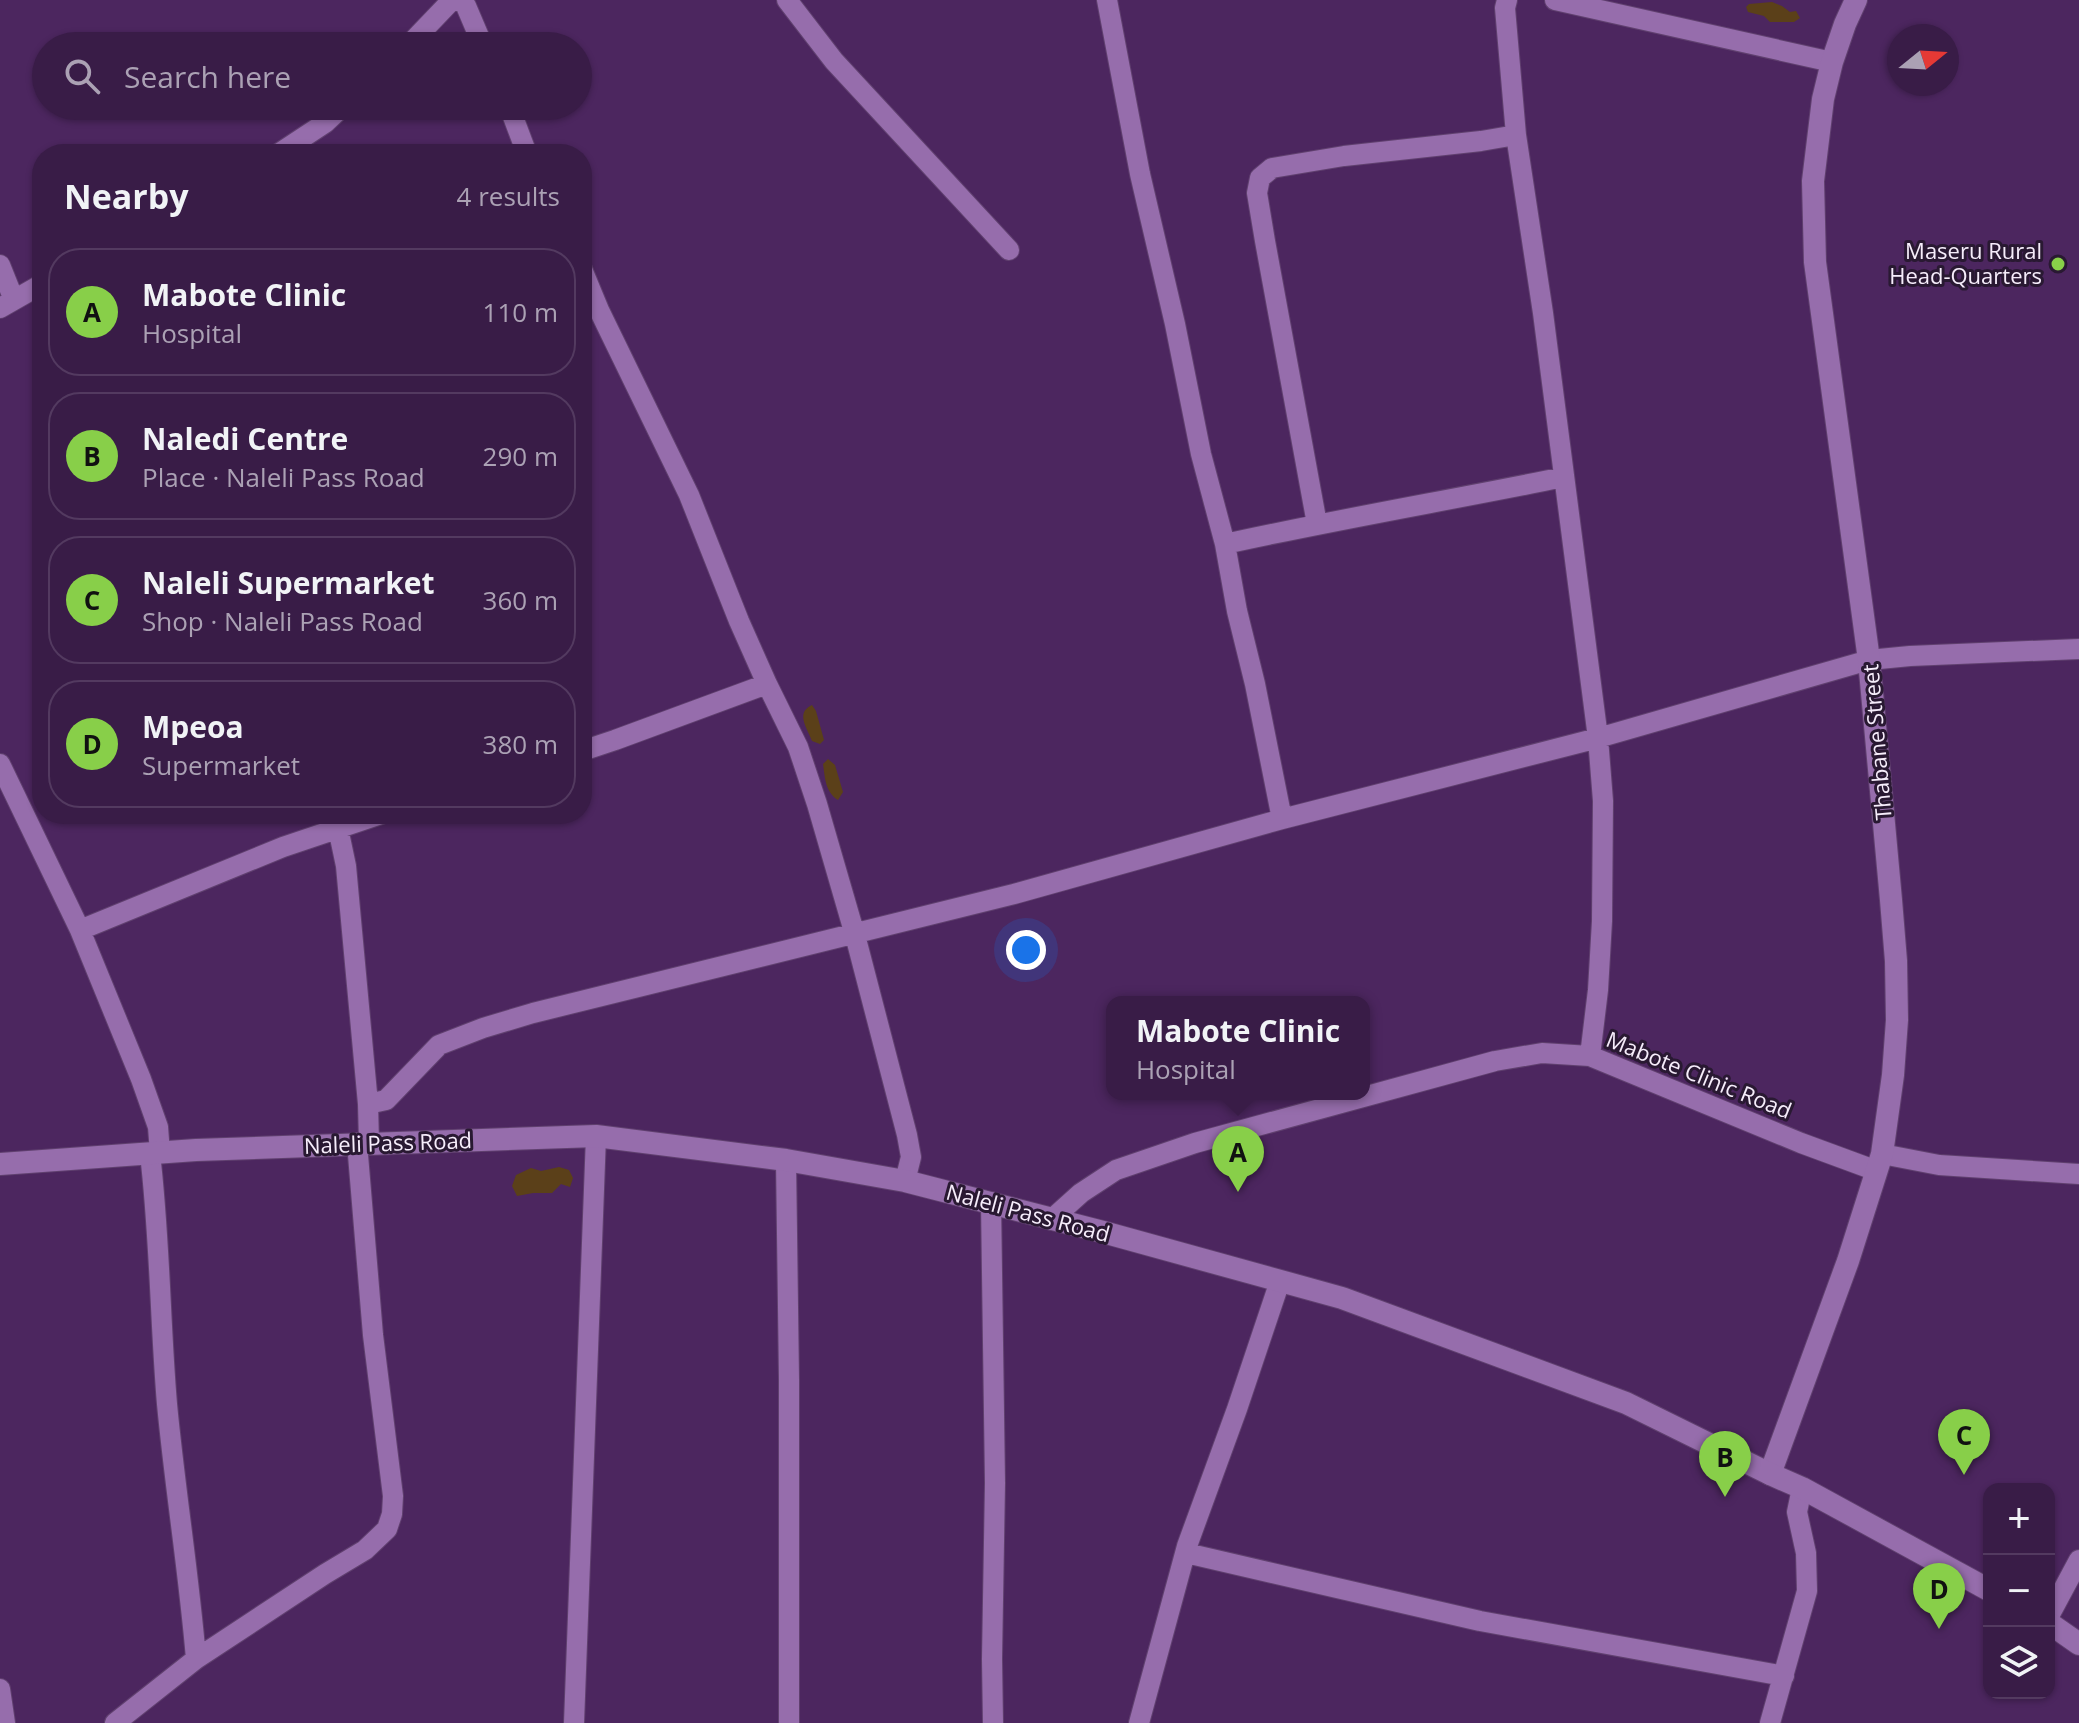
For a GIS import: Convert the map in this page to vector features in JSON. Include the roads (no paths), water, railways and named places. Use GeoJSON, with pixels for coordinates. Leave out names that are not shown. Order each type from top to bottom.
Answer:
{"type":"FeatureCollection","features":[{"type":"Feature","properties":{"kind":"main road","name":"Thabane Street"},"geometry":{"type":"LineString","coordinates":[[1770,1474],[1848,1261],[1880,1163],[1897,1020],[1885,828],[1869,660],[1815,262],[1813,181],[1823,99],[1832,62],[1856,0]]}},
{"type":"Feature","properties":{"kind":"main road","name":"Naleli Pass Road"},"geometry":{"type":"LineString","coordinates":[[0,1164],[196,1150],[596,1136],[786,1160],[905,1181],[1342,1298],[1626,1403],[1802,1488],[1983,1587]]}},
{"type":"Feature","properties":{"kind":"main road"},"geometry":{"type":"LineString","coordinates":[[2055,1627],[2079,1644]]}},
{"type":"Feature","properties":{"kind":"street"},"geometry":{"type":"LineString","coordinates":[[421,32],[452,0]]}},
{"type":"Feature","properties":{"kind":"street"},"geometry":{"type":"LineString","coordinates":[[461,0],[477,32]]}},
{"type":"Feature","properties":{"kind":"street"},"geometry":{"type":"LineString","coordinates":[[787,0],[834,61],[1009,250]]}},
{"type":"Feature","properties":{"kind":"street"},"geometry":{"type":"LineString","coordinates":[[1107,0],[1140,174],[1201,454],[1225,544],[1282,819]]}},
{"type":"Feature","properties":{"kind":"street"},"geometry":{"type":"LineString","coordinates":[[1507,0],[1505,8],[1516,135],[1543,313],[1598,738],[1603,801],[1602,921],[1590,1056]]}},
{"type":"Feature","properties":{"kind":"street"},"geometry":{"type":"LineString","coordinates":[[1555,0],[1832,62]]}},
{"type":"Feature","properties":{"kind":"street"},"geometry":{"type":"LineString","coordinates":[[293,144],[328,120]]}},
{"type":"Feature","properties":{"kind":"street"},"geometry":{"type":"LineString","coordinates":[[514,120],[523,144]]}},
{"type":"Feature","properties":{"kind":"street"},"geometry":{"type":"LineString","coordinates":[[1317,524],[1257,193],[1260,178],[1272,168],[1516,135]]}},
{"type":"Feature","properties":{"kind":"street"},"geometry":{"type":"LineString","coordinates":[[0,265],[7,304],[32,290]]}},
{"type":"Feature","properties":{"kind":"street"},"geometry":{"type":"LineString","coordinates":[[592,293],[689,495],[739,621],[798,747],[855,935],[907,1135],[911,1157],[905,1181]]}},
{"type":"Feature","properties":{"kind":"street"},"geometry":{"type":"LineString","coordinates":[[1225,544],[1564,477]]}},
{"type":"Feature","properties":{"kind":"street"},"geometry":{"type":"LineString","coordinates":[[368,1104],[386,1100],[439,1045],[533,1013],[1014,894],[1282,819],[1598,738],[1869,660],[2079,649]]}},
{"type":"Feature","properties":{"kind":"street"},"geometry":{"type":"LineString","coordinates":[[592,748],[767,684]]}},
{"type":"Feature","properties":{"kind":"street"},"geometry":{"type":"LineString","coordinates":[[0,764],[80,930],[158,1127],[155,1154],[167,1401],[196,1659]]}},
{"type":"Feature","properties":{"kind":"street"},"geometry":{"type":"LineString","coordinates":[[80,930],[283,847],[350,824]]}},
{"type":"Feature","properties":{"kind":"street"},"geometry":{"type":"LineString","coordinates":[[115,1723],[196,1659],[365,1550],[387,1529],[392,1514],[393,1496],[373,1335],[363,1143],[368,1104],[346,866],[338,828]]}},
{"type":"Feature","properties":{"kind":"street","name":"Mabote Clinic Road"},"geometry":{"type":"LineString","coordinates":[[1370,1095],[1495,1061],[1542,1053],[1590,1056],[1801,1143],[1880,1163],[2079,1174]]}},
{"type":"Feature","properties":{"kind":"street","name":"Mabote Clinic Road"},"geometry":{"type":"LineString","coordinates":[[1051,1220],[1081,1193],[1116,1170],[1195,1143],[1352,1100]]}},
{"type":"Feature","properties":{"kind":"street"},"geometry":{"type":"LineString","coordinates":[[574,1723],[596,1136]]}},
{"type":"Feature","properties":{"kind":"street"},"geometry":{"type":"LineString","coordinates":[[786,1160],[789,1723]]}},
{"type":"Feature","properties":{"kind":"street"},"geometry":{"type":"LineString","coordinates":[[991,1202],[995,1483],[993,1723]]}},
{"type":"Feature","properties":{"kind":"street"},"geometry":{"type":"LineString","coordinates":[[1139,1723],[1187,1546],[1280,1281]]}},
{"type":"Feature","properties":{"kind":"street"},"geometry":{"type":"LineString","coordinates":[[1770,1723],[1807,1591],[1806,1553],[1797,1512],[1802,1488]]}},
{"type":"Feature","properties":{"kind":"street"},"geometry":{"type":"LineString","coordinates":[[1186,1553],[1480,1621],[1784,1676]]}},
{"type":"Feature","properties":{"kind":"street"},"geometry":{"type":"LineString","coordinates":[[2055,1605],[2079,1560]]}},
{"type":"Feature","properties":{"kind":"street"},"geometry":{"type":"LineString","coordinates":[[0,1689],[5,1723]]}},
{"type":"Feature","properties":{"kind":"place","name":"Maseru Rural Head-Quarters"},"geometry":{"type":"Point","coordinates":[2058,264]}},
{"type":"Feature","properties":{"kind":"place","name":"Mabote Clinic"},"geometry":{"type":"Point","coordinates":[1238,1192]}},
{"type":"Feature","properties":{"kind":"place","name":"Naleli Supermarket"},"geometry":{"type":"Point","coordinates":[1964,1475]}},
{"type":"Feature","properties":{"kind":"place","name":"Naledi Centre"},"geometry":{"type":"Point","coordinates":[1725,1497]}},
{"type":"Feature","properties":{"kind":"place","name":"Mpeoa"},"geometry":{"type":"Point","coordinates":[1939,1629]}}]}
